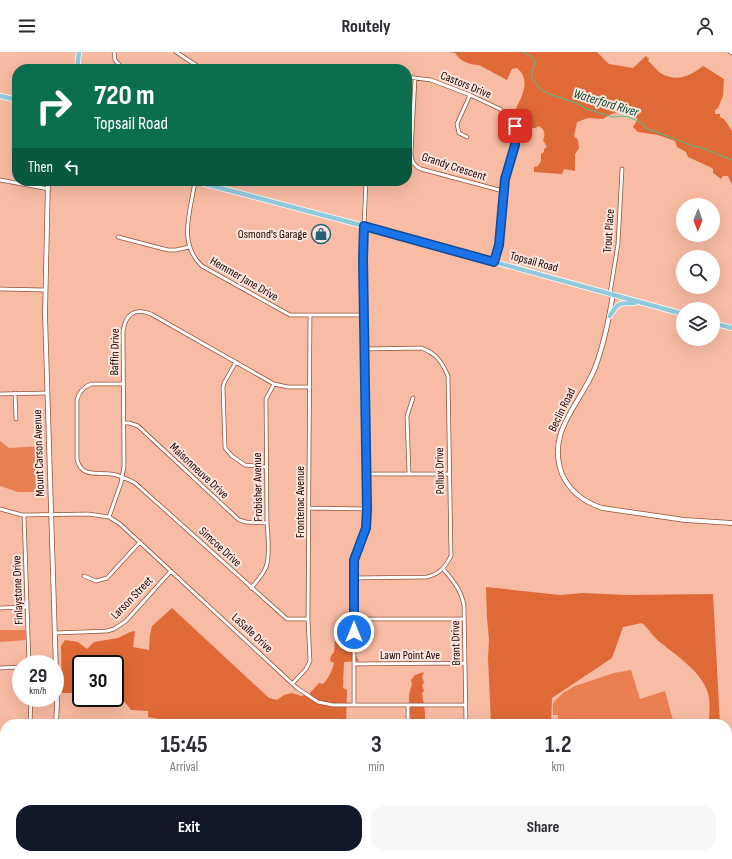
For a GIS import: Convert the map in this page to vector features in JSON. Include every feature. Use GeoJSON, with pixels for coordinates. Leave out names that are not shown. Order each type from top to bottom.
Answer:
{"type":"FeatureCollection","features":[{"type":"Feature","properties":{"kind":"main road"},"geometry":{"type":"LineString","coordinates":[[78,64],[79,52]]}},
{"type":"Feature","properties":{"kind":"main road"},"geometry":{"type":"LineString","coordinates":[[0,96],[12,99]]}},
{"type":"Feature","properties":{"kind":"main road","name":"Mount Carson Avenue"},"geometry":{"type":"LineString","coordinates":[[49,186],[45,290],[56,719]]}},
{"type":"Feature","properties":{"kind":"main road","name":"Topsail Road"},"geometry":{"type":"LineString","coordinates":[[214,186],[676,312]]}},
{"type":"Feature","properties":{"kind":"main road","name":"Beclin Road"},"geometry":{"type":"LineString","coordinates":[[611,294],[610,316],[594,368],[588,384],[563,426],[560,436],[558,444],[558,460],[564,478],[570,488],[579,497],[589,504],[602,508],[685,520],[732,523]]}},
{"type":"Feature","properties":{"kind":"main road"},"geometry":{"type":"LineString","coordinates":[[610,316],[620,303],[639,302]]}},
{"type":"Feature","properties":{"kind":"main road"},"geometry":{"type":"LineString","coordinates":[[720,324],[732,328]]}},
{"type":"Feature","properties":{"kind":"street"},"geometry":{"type":"LineString","coordinates":[[114,52],[115,60],[119,64]]}},
{"type":"Feature","properties":{"kind":"street"},"geometry":{"type":"LineString","coordinates":[[176,52],[194,64]]}},
{"type":"Feature","properties":{"kind":"street","name":"Castors Drive"},"geometry":{"type":"LineString","coordinates":[[415,78],[431,80],[470,95],[500,109],[515,126],[515,145],[505,179],[499,245],[494,262]]}},
{"type":"Feature","properties":{"kind":"street","name":"Grandy Crescent"},"geometry":{"type":"LineString","coordinates":[[412,135],[415,78]]}},
{"type":"Feature","properties":{"kind":"street"},"geometry":{"type":"LineString","coordinates":[[467,137],[459,133],[457,126],[470,95]]}},
{"type":"Feature","properties":{"kind":"street","name":"Grandy Crescent"},"geometry":{"type":"LineString","coordinates":[[412,161],[421,169],[503,191]]}},
{"type":"Feature","properties":{"kind":"street","name":"Trout Place"},"geometry":{"type":"LineString","coordinates":[[611,294],[618,244],[622,169]]}},
{"type":"Feature","properties":{"kind":"street"},"geometry":{"type":"LineString","coordinates":[[0,180],[12,182]]}},
{"type":"Feature","properties":{"kind":"street"},"geometry":{"type":"LineString","coordinates":[[33,186],[49,189]]}},
{"type":"Feature","properties":{"kind":"street","name":"Hemmer Jane Drive"},"geometry":{"type":"LineString","coordinates":[[194,186],[187,229],[189,246],[196,260],[209,270],[287,314],[364,315]]}},
{"type":"Feature","properties":{"kind":"street"},"geometry":{"type":"LineString","coordinates":[[354,705],[355,558],[366,528],[367,509],[363,236],[366,186]]}},
{"type":"Feature","properties":{"kind":"street"},"geometry":{"type":"LineString","coordinates":[[118,237],[168,250],[176,250],[189,246]]}},
{"type":"Feature","properties":{"kind":"street"},"geometry":{"type":"LineString","coordinates":[[0,288],[45,290]]}},
{"type":"Feature","properties":{"kind":"street","name":"Baffin Drive"},"geometry":{"type":"LineString","coordinates":[[109,517],[123,477],[123,327],[130,314],[141,311],[151,314],[274,384],[288,387],[310,387]]}},
{"type":"Feature","properties":{"kind":"street","name":"Frontenac Avenue"},"geometry":{"type":"LineString","coordinates":[[293,683],[306,669],[310,661],[308,620],[310,508],[310,315]]}},
{"type":"Feature","properties":{"kind":"street","name":"Pollux Drive"},"geometry":{"type":"LineString","coordinates":[[364,349],[421,348],[439,358],[448,376],[451,556],[443,569]]}},
{"type":"Feature","properties":{"kind":"street"},"geometry":{"type":"LineString","coordinates":[[236,362],[224,383],[223,388],[225,448],[232,456],[246,465],[266,467]]}},
{"type":"Feature","properties":{"kind":"street","name":"Simcoe Drive"},"geometry":{"type":"LineString","coordinates":[[124,384],[96,384],[87,386],[80,392],[77,400],[78,459],[80,466],[91,474],[111,474],[123,477],[140,486],[287,618],[308,620]]}},
{"type":"Feature","properties":{"kind":"street","name":"Frobisher Avenue"},"geometry":{"type":"LineString","coordinates":[[252,588],[261,577],[267,566],[266,399],[274,384]]}},
{"type":"Feature","properties":{"kind":"street"},"geometry":{"type":"LineString","coordinates":[[0,394],[47,393]]}},
{"type":"Feature","properties":{"kind":"street"},"geometry":{"type":"LineString","coordinates":[[15,394],[16,420]]}},
{"type":"Feature","properties":{"kind":"street"},"geometry":{"type":"LineString","coordinates":[[408,474],[408,416],[413,398]]}},
{"type":"Feature","properties":{"kind":"street","name":"Maisonneuve Drive"},"geometry":{"type":"LineString","coordinates":[[124,422],[138,426],[239,520],[246,522],[267,523]]}},
{"type":"Feature","properties":{"kind":"street"},"geometry":{"type":"LineString","coordinates":[[367,474],[449,474]]}},
{"type":"Feature","properties":{"kind":"street"},"geometry":{"type":"LineString","coordinates":[[310,508],[367,509]]}},
{"type":"Feature","properties":{"kind":"street","name":"LaSalle Drive"},"geometry":{"type":"LineString","coordinates":[[0,509],[24,515],[88,514],[109,517],[120,524],[140,542],[293,683],[318,702],[333,705],[465,705]]}},
{"type":"Feature","properties":{"kind":"street","name":"Finlaystone Drive"},"geometry":{"type":"LineString","coordinates":[[24,515],[29,655]]}},
{"type":"Feature","properties":{"kind":"street"},"geometry":{"type":"LineString","coordinates":[[84,576],[96,580],[107,578],[140,542]]}},
{"type":"Feature","properties":{"kind":"street"},"geometry":{"type":"LineString","coordinates":[[354,578],[427,577],[435,575],[443,569]]}},
{"type":"Feature","properties":{"kind":"street","name":"Brant Drive"},"geometry":{"type":"LineString","coordinates":[[443,569],[454,581],[462,596],[464,605],[466,719]]}},
{"type":"Feature","properties":{"kind":"street","name":"Larson Street"},"geometry":{"type":"LineString","coordinates":[[55,633],[107,631],[114,629],[126,621],[171,570]]}},
{"type":"Feature","properties":{"kind":"street"},"geometry":{"type":"LineString","coordinates":[[0,608],[27,607]]}},
{"type":"Feature","properties":{"kind":"street"},"geometry":{"type":"LineString","coordinates":[[354,619],[464,619]]}},
{"type":"Feature","properties":{"kind":"street","name":"Lawn Point Ave"},"geometry":{"type":"LineString","coordinates":[[354,664],[465,664]]}},
{"type":"Feature","properties":{"kind":"street"},"geometry":{"type":"LineString","coordinates":[[0,668],[12,667]]}},
{"type":"Feature","properties":{"kind":"street"},"geometry":{"type":"LineString","coordinates":[[408,706],[408,719]]}},
{"type":"Feature","properties":{"kind":"street"},"geometry":{"type":"LineString","coordinates":[[30,719],[31,707]]}},
{"type":"Feature","properties":{"kind":"shaded area"},"geometry":{"type":"Polygon","coordinates":[[[448,52],[597,52],[609,64],[633,68],[646,56],[649,59],[648,61],[660,73],[673,78],[689,75],[703,66],[724,79],[723,96],[718,108],[715,110],[715,114],[720,114],[720,117],[724,119],[732,131],[732,185],[728,176],[723,176],[721,179],[713,173],[713,169],[710,167],[688,157],[686,152],[677,147],[675,141],[658,135],[638,132],[633,127],[638,119],[624,113],[612,114],[603,119],[588,118],[577,122],[574,136],[578,140],[579,148],[575,154],[575,171],[564,169],[562,174],[534,172],[534,167],[538,166],[541,161],[541,154],[547,147],[543,140],[544,133],[542,128],[538,126],[535,128],[530,128],[528,123],[523,123],[523,120],[514,112],[524,90],[524,78],[521,73],[517,68],[512,69],[507,80],[479,65],[465,62],[455,53],[448,52]]]}},
{"type":"Feature","properties":{"kind":"shaded area"},"geometry":{"type":"Polygon","coordinates":[[[0,441],[9,448],[44,446],[44,492],[18,492],[0,486],[0,441]]]}},
{"type":"Feature","properties":{"kind":"shaded area"},"geometry":{"type":"Polygon","coordinates":[[[486,587],[560,595],[583,593],[626,595],[713,594],[720,719],[709,719],[707,690],[698,676],[687,664],[658,641],[642,623],[623,627],[612,658],[552,698],[551,719],[491,719],[488,658],[489,639],[486,587]]]}},
{"type":"Feature","properties":{"kind":"shaded area"},"geometry":{"type":"Polygon","coordinates":[[[172,608],[269,698],[277,700],[284,695],[292,693],[301,696],[309,694],[319,683],[323,684],[329,677],[334,663],[330,661],[334,652],[335,641],[349,643],[359,661],[344,662],[343,688],[347,690],[346,719],[158,719],[148,717],[148,711],[131,710],[124,701],[124,655],[72,655],[72,693],[64,693],[64,655],[61,655],[61,646],[65,640],[78,642],[87,649],[94,642],[118,638],[135,631],[133,647],[149,650],[152,626],[172,608]]]}},
{"type":"Feature","properties":{"kind":"shaded area"},"geometry":{"type":"Polygon","coordinates":[[[0,630],[25,630],[26,640],[0,642],[0,630]]]}},
{"type":"Feature","properties":{"kind":"shaded area"},"geometry":{"type":"Polygon","coordinates":[[[631,670],[640,699],[665,691],[673,719],[558,719],[558,715],[553,715],[553,703],[563,693],[575,686],[614,673],[631,670]]]}},
{"type":"Feature","properties":{"kind":"shaded area"},"geometry":{"type":"Polygon","coordinates":[[[424,672],[422,677],[424,683],[422,685],[424,691],[422,693],[425,719],[411,719],[409,694],[412,685],[411,680],[415,675],[424,672]]]}},
{"type":"Feature","properties":{"kind":"waterway","name":"Waterford River"},"geometry":{"type":"LineString","coordinates":[[523,52],[534,59],[535,64],[532,71],[532,78],[540,89],[549,94],[576,103],[587,109],[613,117],[629,117],[644,124],[646,128],[732,160]]}},
{"type":"Feature","properties":{"kind":"place","name":"Osmond's Garage"},"geometry":{"type":"Point","coordinates":[321,234]}},
{"type":"Feature","properties":{"kind":"route"},"geometry":{"type":"LineString","coordinates":[[354,632],[354,560],[366,528],[367,509],[363,259],[364,226],[494,262],[499,245],[505,179],[515,145],[515,126]]}}]}
